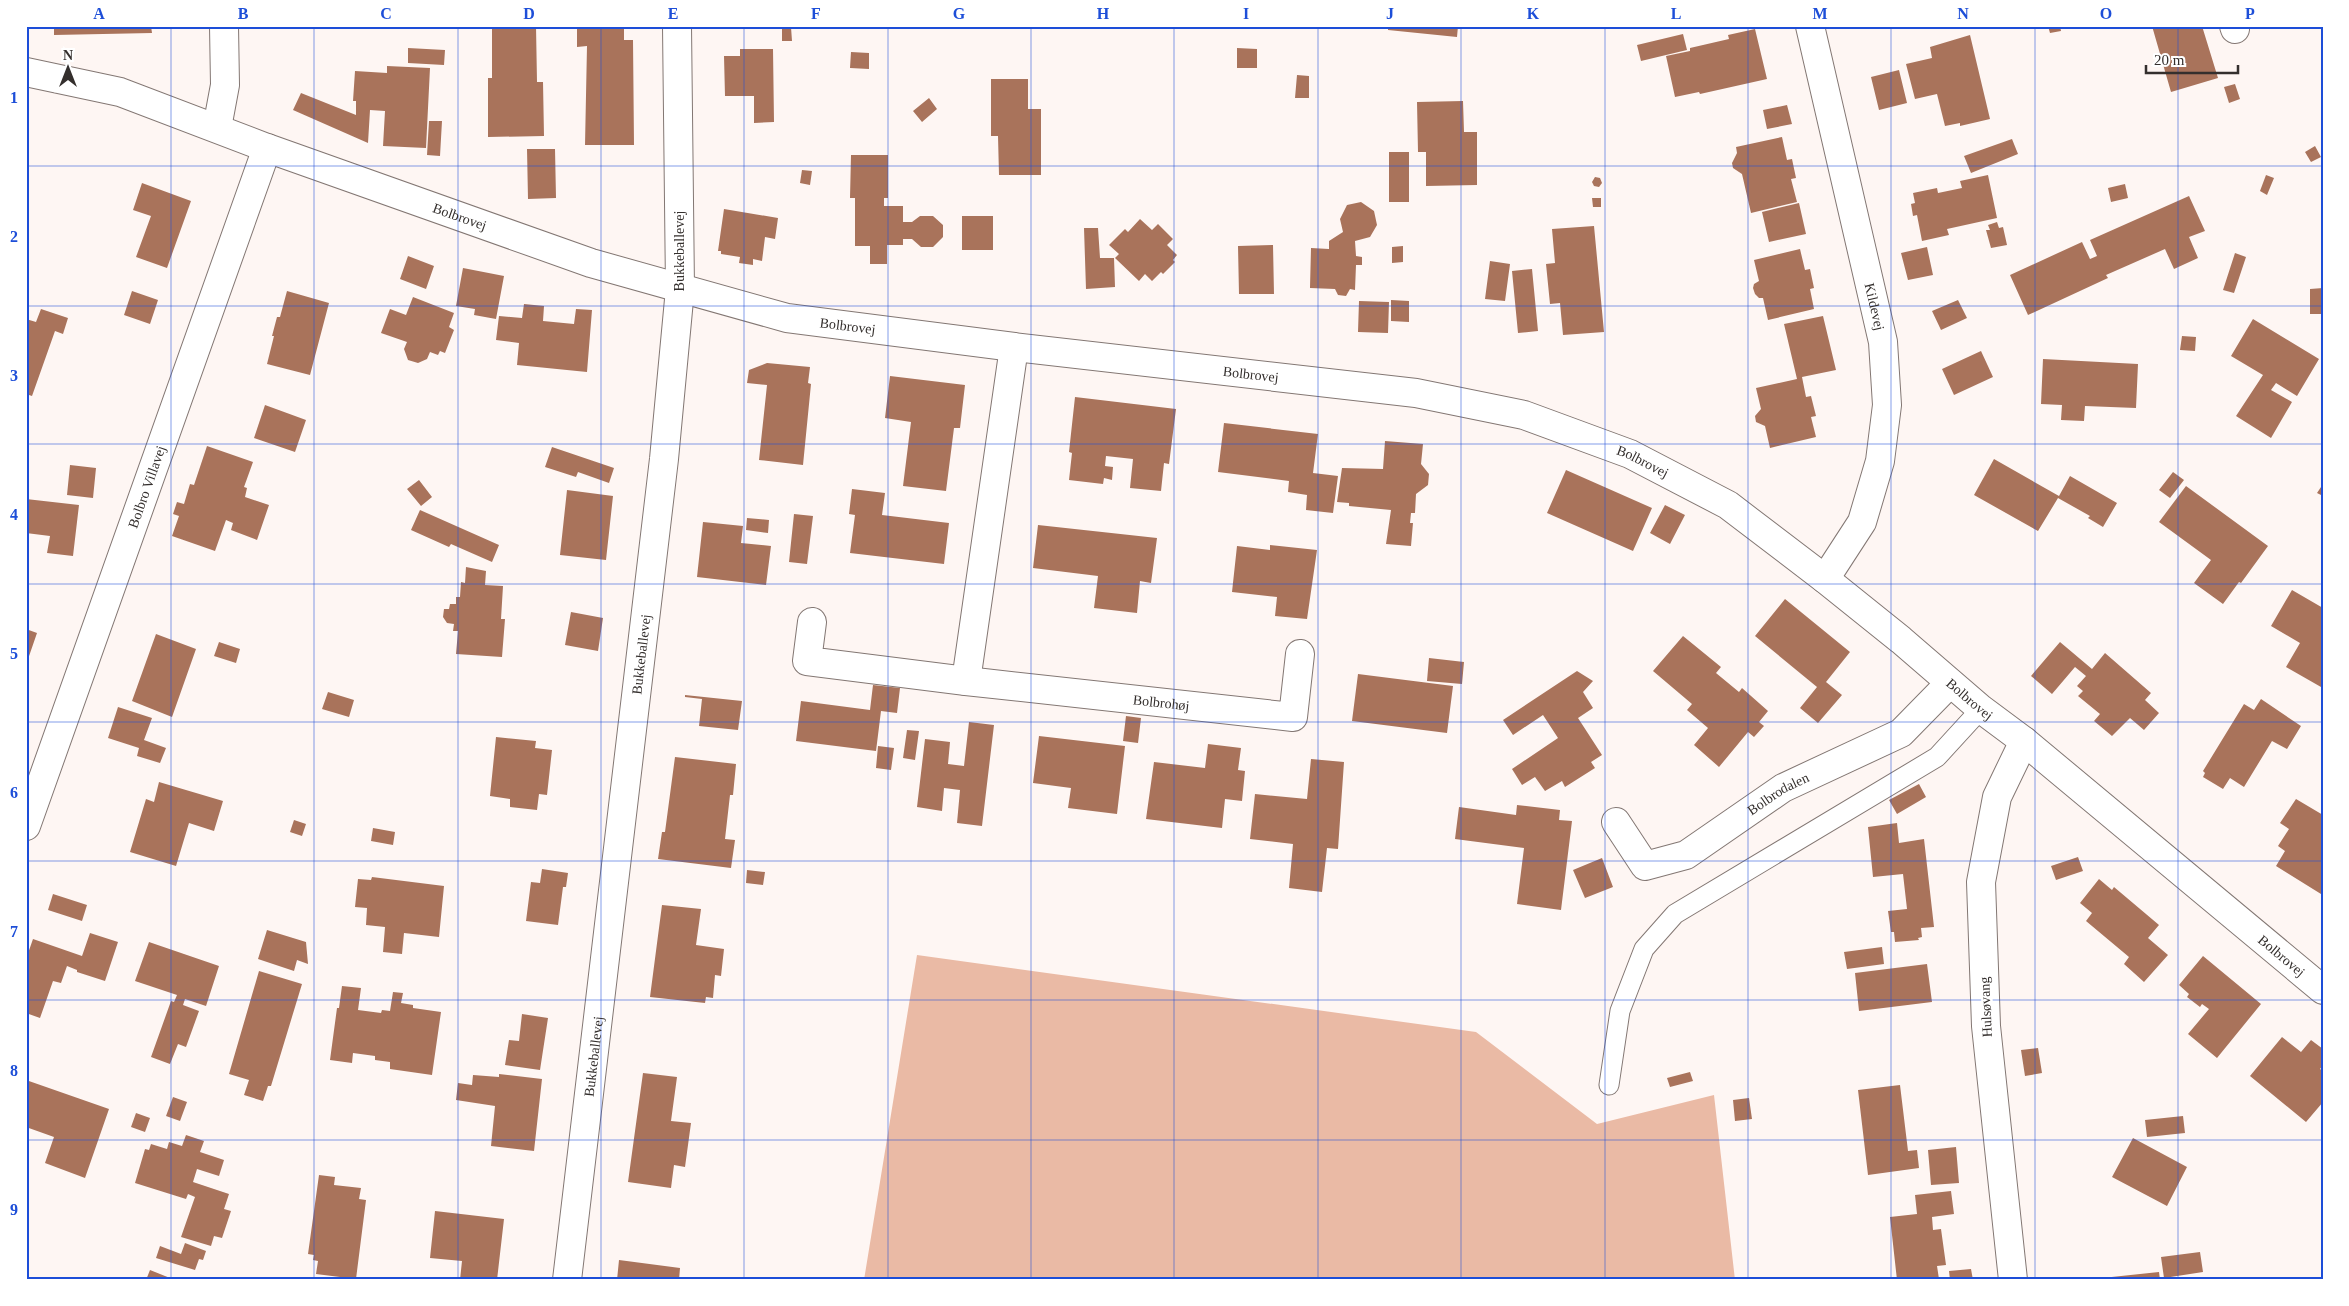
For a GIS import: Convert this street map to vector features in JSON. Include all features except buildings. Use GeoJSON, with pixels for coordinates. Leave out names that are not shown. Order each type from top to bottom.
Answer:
{"type":"FeatureCollection","features":[{"type":"Feature","properties":{"kind":"street"},"geometry":{"type":"LineString","coordinates":[[217,128],[225,85],[224,26]]}},
{"type":"Feature","properties":{"kind":"street","name":"Bukkeballevej"},"geometry":{"type":"LineString","coordinates":[[567,1280],[662,479],[680,289],[677,26]]}},
{"type":"Feature","properties":{"kind":"street","name":"Kildevej"},"geometry":{"type":"LineString","coordinates":[[1810,26],[1883,342],[1887,405],[1880,461],[1862,522],[1825,579]]}},
{"type":"Feature","properties":{"kind":"street","name":"Bolbrovej"},"geometry":{"type":"LineString","coordinates":[[26,72],[120,92],[267,148],[591,263],[787,318],[1014,347],[1416,393],[1524,415],[1630,454],[1728,505],[1825,579],[1981,709],[2024,741],[2323,990]]}},
{"type":"Feature","properties":{"kind":"street","name":"Bolbro Villavej"},"geometry":{"type":"LineString","coordinates":[[26,826],[267,148]]}},
{"type":"Feature","properties":{"kind":"street"},"geometry":{"type":"LineString","coordinates":[[966,681],[1014,347]]}},
{"type":"Feature","properties":{"kind":"street","name":"Bolbrohøj"},"geometry":{"type":"LineString","coordinates":[[812,622],[807,661],[966,681],[1294,717],[1300,654]]}},
{"type":"Feature","properties":{"kind":"street","name":"Bolbrodalen"},"geometry":{"type":"LineString","coordinates":[[1616,822],[1645,866],[1686,855],[1783,788],[1901,733],[1950,683]]}},
{"type":"Feature","properties":{"kind":"street","name":"Hulsøvang"},"geometry":{"type":"LineString","coordinates":[[2013,1280],[1986,1026],[1981,882],[1997,797],[2024,741]]}},
{"type":"Feature","properties":{"kind":"lane"},"geometry":{"type":"LineString","coordinates":[[1609,1085],[1620,1011],[1644,949],[1675,914],[1937,757],[1981,709]]}},
{"type":"Feature","properties":{"kind":"shaded area"},"geometry":{"type":"Polygon","coordinates":[[[917,955],[1476,1032],[1597,1124],[1714,1095],[1735,1280],[864,1280],[917,955]]]}}]}
